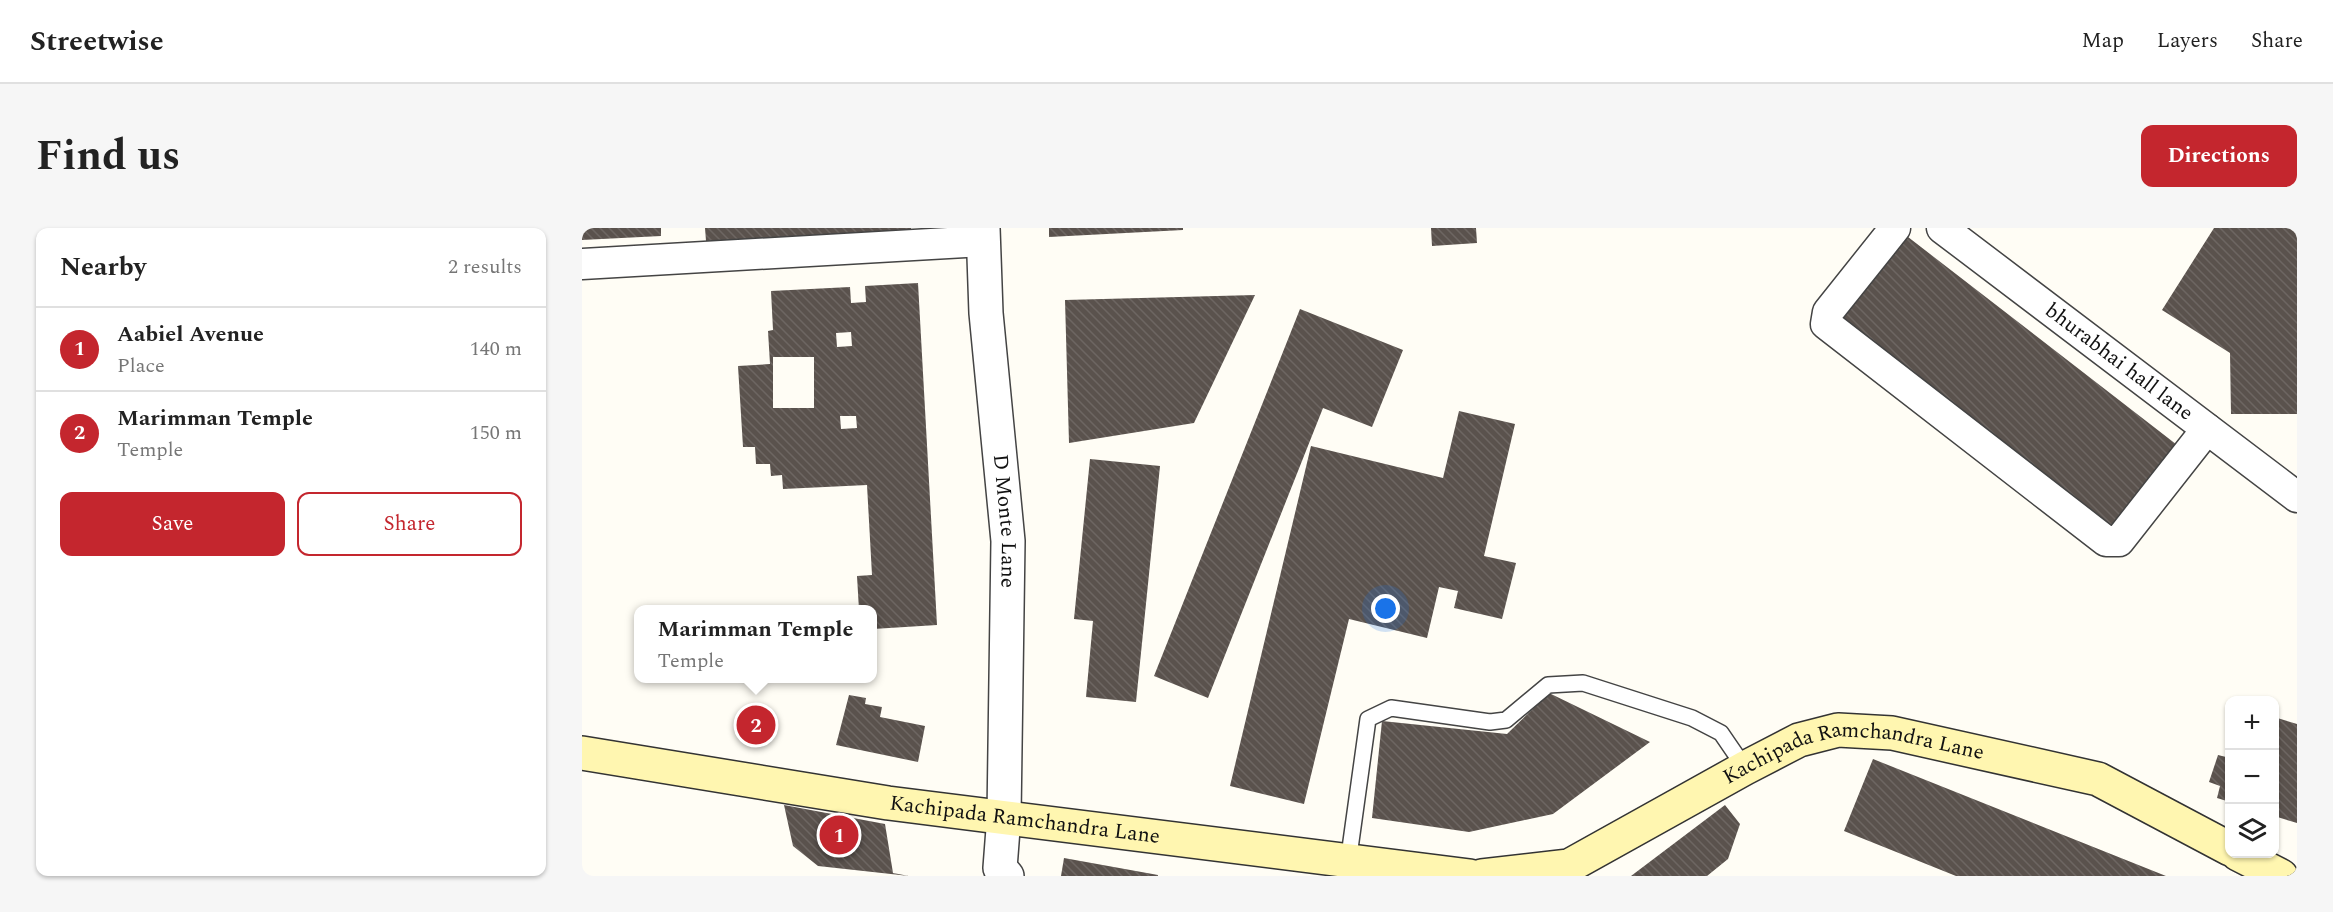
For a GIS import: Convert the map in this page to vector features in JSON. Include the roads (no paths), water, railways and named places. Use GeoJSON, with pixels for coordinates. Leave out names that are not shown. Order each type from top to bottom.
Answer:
{"type":"FeatureCollection","features":[{"type":"Feature","properties":{"kind":"main road","name":"Kachipada Ramchandra Lane"},"geometry":{"type":"LineString","coordinates":[[1482,876],[1569,866],[1798,741],[1838,730],[1892,733],[2098,779],[2225,847]]}},
{"type":"Feature","properties":{"kind":"main road","name":"Kachipada Ramchandra Lane"},"geometry":{"type":"LineString","coordinates":[[582,753],[888,803],[1004,816],[1431,874],[1470,876]]}},
{"type":"Feature","properties":{"kind":"main road"},"geometry":{"type":"LineString","coordinates":[[2246,858],[2281,876]]}},
{"type":"Feature","properties":{"kind":"street"},"geometry":{"type":"LineString","coordinates":[[1895,228],[1828,312],[1826,324],[2106,541],[2114,543],[2119,541],[2207,429]]}},
{"type":"Feature","properties":{"kind":"street","name":"bhurabhai hall lane"},"geometry":{"type":"LineString","coordinates":[[1942,228],[2297,497]]}},
{"type":"Feature","properties":{"kind":"street"},"geometry":{"type":"LineString","coordinates":[[582,264],[983,235]]}},
{"type":"Feature","properties":{"kind":"street","name":"D Monte Lane"},"geometry":{"type":"LineString","coordinates":[[983,235],[986,313],[1008,542],[1004,816],[998,873]]}},
{"type":"Feature","properties":{"kind":"lane"},"geometry":{"type":"LineString","coordinates":[[1348,863],[1368,719],[1391,708],[1490,722],[1506,720],[1548,685],[1583,683],[1692,718],[1721,733],[1745,768]]}},
{"type":"Feature","properties":{"kind":"place","name":"Marimman Temple"},"geometry":{"type":"Point","coordinates":[756,725]}},
{"type":"Feature","properties":{"kind":"place","name":"Aabiel Avenue"},"geometry":{"type":"Point","coordinates":[839,835]}}]}
